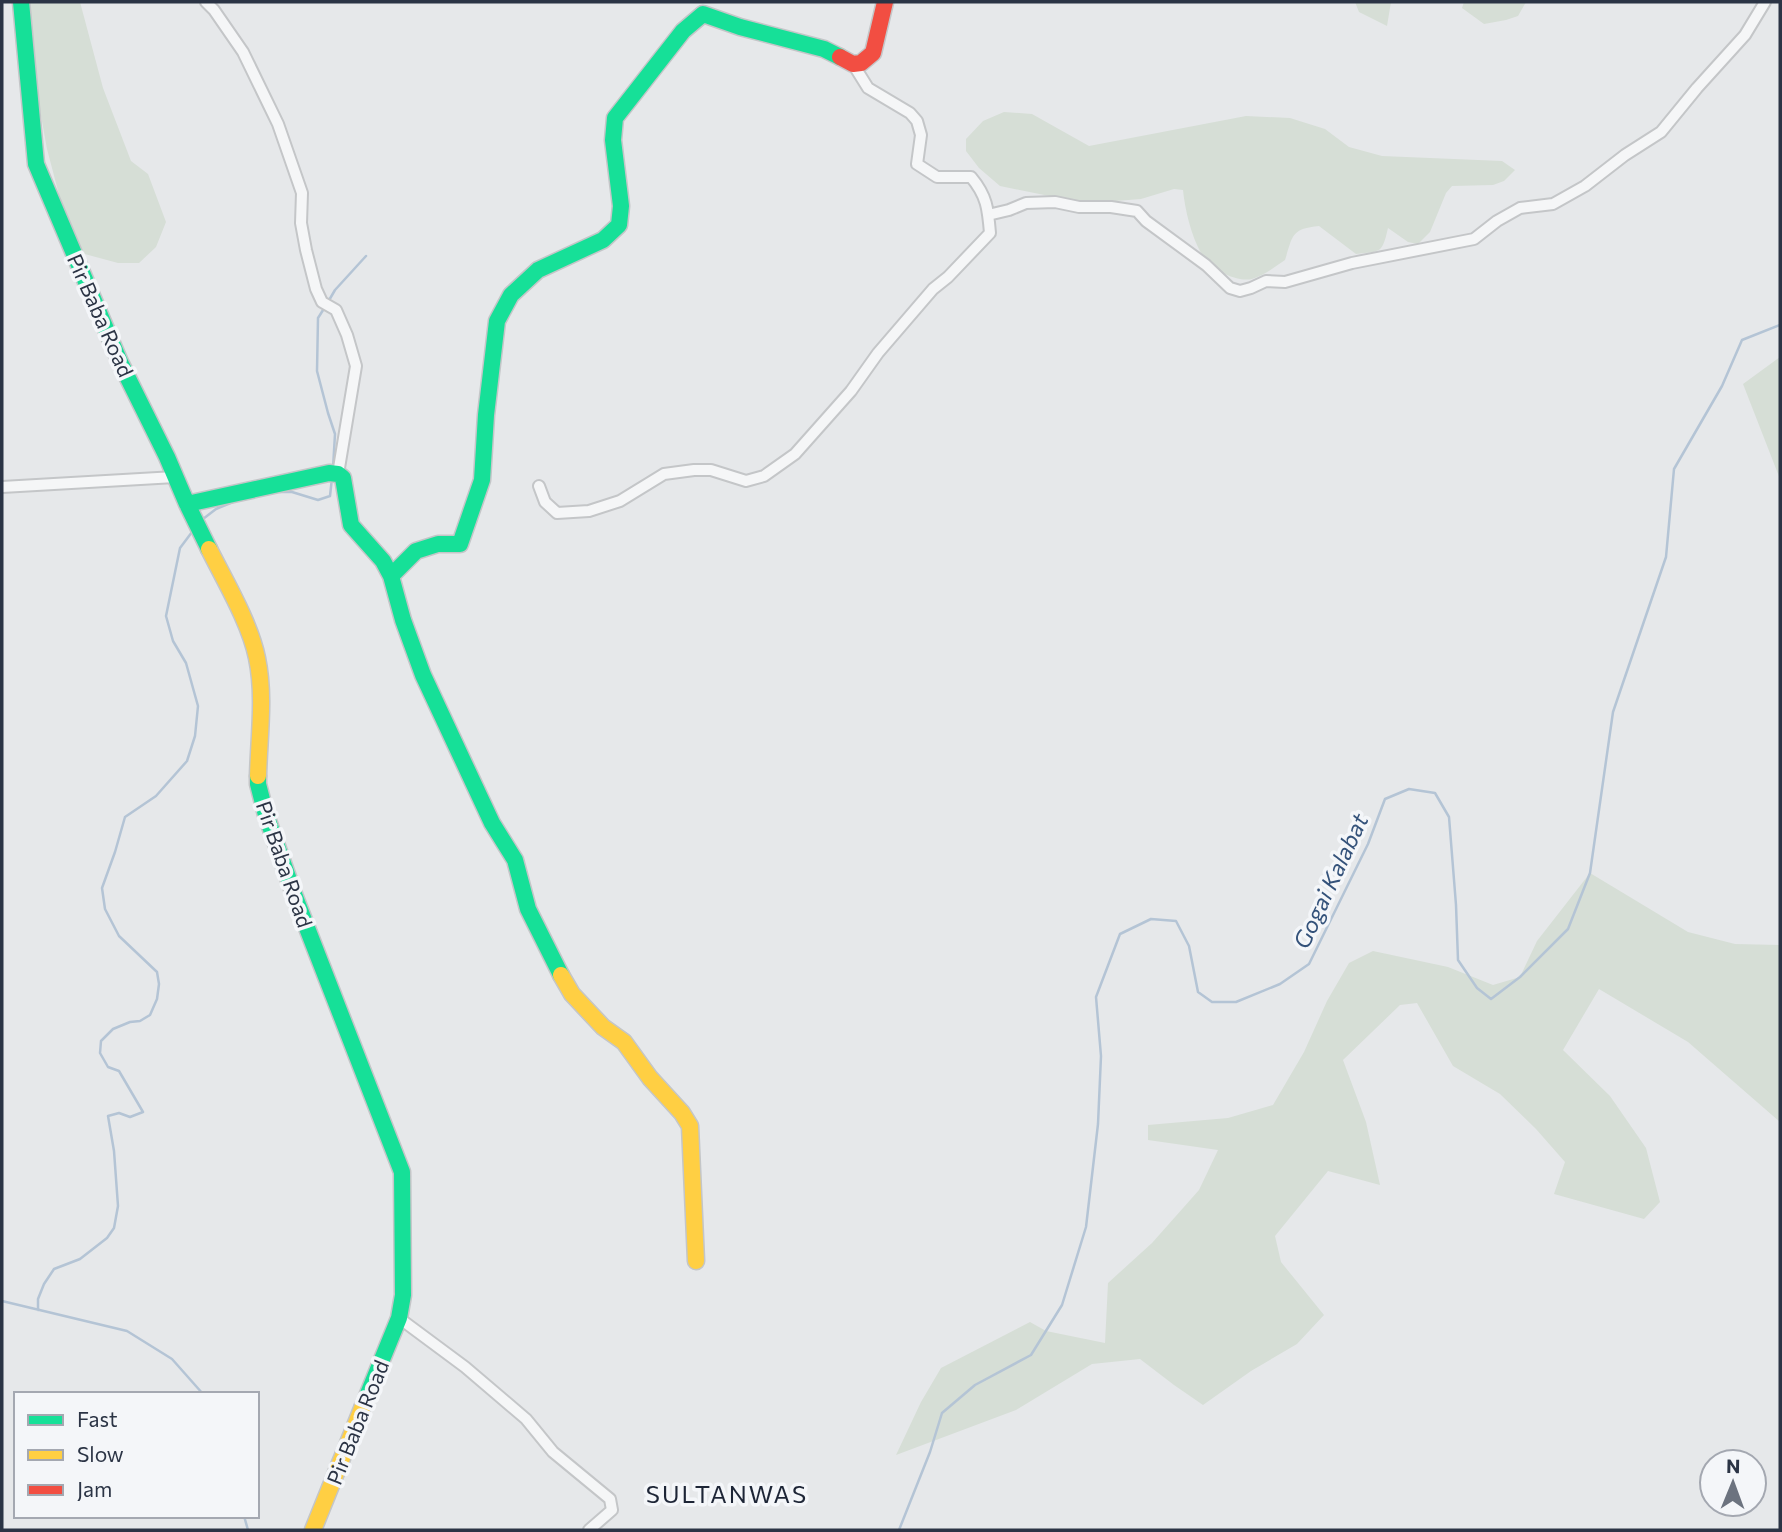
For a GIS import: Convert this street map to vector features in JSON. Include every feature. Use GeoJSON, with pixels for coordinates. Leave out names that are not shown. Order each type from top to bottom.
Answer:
{"type":"FeatureCollection","features":[{"type":"Feature","properties":{"kind":"street","name":"Pir Baba Road"},"geometry":{"type":"LineString","coordinates":[[21,2],[36,164],[120,362],[243,618],[257,657],[262,703],[258,784],[266,815],[402,1172],[403,1295],[400,1318],[313,1530]]}},
{"type":"Feature","properties":{"kind":"street"},"geometry":{"type":"LineString","coordinates":[[206,2],[243,52],[278,124],[302,193],[300,222],[316,289],[322,302],[336,310],[356,366],[337,474]]}},
{"type":"Feature","properties":{"kind":"street"},"geometry":{"type":"LineString","coordinates":[[391,576],[416,551],[438,544],[460,544],[482,480],[486,415],[497,321],[511,295],[538,270],[603,240],[619,225],[621,206],[613,139],[615,118],[699,9],[703,14],[740,27],[824,50],[853,64],[862,63],[873,53],[885,2]]}},
{"type":"Feature","properties":{"kind":"street"},"geometry":{"type":"LineString","coordinates":[[988,215],[1026,203],[1045,202],[1137,211],[1146,221],[1206,265],[1230,288],[1240,290],[1266,281],[1285,282],[1352,263],[1474,239],[1520,208],[1553,204],[1585,186],[1625,155],[1661,132],[1745,35],[1765,2]]}},
{"type":"Feature","properties":{"kind":"street"},"geometry":{"type":"LineString","coordinates":[[539,486],[545,502],[557,513],[589,511],[620,501],[664,474],[711,470],[746,481],[764,476],[795,454],[851,391],[878,353],[933,289],[948,277],[989,233],[988,207],[981,189],[971,177],[937,177],[917,164],[921,135],[917,121],[910,113],[868,88],[853,64]]}},
{"type":"Feature","properties":{"kind":"street"},"geometry":{"type":"LineString","coordinates":[[187,504],[329,473],[343,478],[351,525],[383,561],[391,576],[403,621],[423,675],[492,824],[515,860],[528,909],[550,956],[572,994],[603,1027],[624,1042],[690,1126],[695,1261]]}},
{"type":"Feature","properties":{"kind":"street"},"geometry":{"type":"LineString","coordinates":[[2,487],[176,477]]}},
{"type":"Feature","properties":{"kind":"street"},"geometry":{"type":"LineString","coordinates":[[400,1318],[445,1351],[516,1410],[553,1452],[610,1499],[612,1510],[589,1530]]}},
{"type":"Feature","properties":{"kind":"shaded area"},"geometry":{"type":"Polygon","coordinates":[[[29,2],[80,2],[103,88],[131,161],[148,174],[166,222],[156,247],[139,263],[118,263],[81,253],[67,225],[47,149],[34,77],[29,2]]]}},
{"type":"Feature","properties":{"kind":"shaded area"},"geometry":{"type":"Polygon","coordinates":[[[1355,2],[1391,2],[1387,26],[1359,12],[1355,2]]]}},
{"type":"Feature","properties":{"kind":"shaded area"},"geometry":{"type":"Polygon","coordinates":[[[1464,2],[1526,2],[1518,16],[1484,24],[1462,8],[1464,2]]]}},
{"type":"Feature","properties":{"kind":"shaded area"},"geometry":{"type":"Polygon","coordinates":[[[1004,112],[1032,114],[1089,146],[1246,116],[1290,118],[1325,129],[1349,147],[1382,156],[1502,161],[1515,170],[1504,181],[1493,185],[1452,186],[1446,193],[1430,232],[1418,244],[1408,242],[1388,228],[1379,250],[1356,254],[1319,226],[1310,227],[1294,235],[1285,260],[1261,275],[1245,280],[1223,273],[1205,258],[1191,230],[1183,190],[1174,189],[1141,199],[1103,202],[1069,200],[1000,186],[979,168],[966,151],[966,139],[983,121],[1004,112]]]}},
{"type":"Feature","properties":{"kind":"shaded area"},"geometry":{"type":"Polygon","coordinates":[[[1780,357],[1780,479],[1743,384],[1780,357]]]}},
{"type":"Feature","properties":{"kind":"shaded area"},"geometry":{"type":"Polygon","coordinates":[[[1590,873],[1688,932],[1735,944],[1780,945],[1780,1122],[1688,1042],[1599,989],[1563,1050],[1610,1096],[1646,1148],[1660,1202],[1644,1219],[1554,1194],[1565,1162],[1500,1094],[1453,1066],[1417,1003],[1400,1005],[1343,1060],[1366,1122],[1380,1185],[1328,1171],[1275,1236],[1281,1262],[1324,1315],[1297,1344],[1251,1371],[1203,1405],[1140,1359],[1092,1364],[1016,1410],[896,1455],[921,1402],[941,1368],[1030,1322],[1046,1331],[1105,1343],[1108,1283],[1152,1243],[1199,1190],[1218,1150],[1148,1140],[1148,1125],[1228,1118],[1273,1105],[1304,1052],[1327,1001],[1349,963],[1373,951],[1448,967],[1493,985],[1520,977],[1537,941],[1590,873]]]}},
{"type":"Feature","properties":{"kind":"waterway"},"geometry":{"type":"LineString","coordinates":[[328,302],[335,290],[366,256]]}},
{"type":"Feature","properties":{"kind":"waterway"},"geometry":{"type":"LineString","coordinates":[[325,307],[318,318],[317,371],[335,434],[333,468]]}},
{"type":"Feature","properties":{"kind":"waterway","name":"Gogai Kalabat"},"geometry":{"type":"LineString","coordinates":[[899,1530],[930,1452],[942,1413],[975,1385],[1031,1355],[1062,1305],[1086,1227],[1098,1124],[1101,1056],[1096,997],[1120,934],[1151,919],[1176,921],[1189,946],[1198,992],[1212,1002],[1236,1002],[1280,984],[1309,964],[1368,844],[1385,799],[1409,789],[1435,793],[1449,817],[1458,960],[1477,988],[1491,999],[1520,977],[1568,929],[1590,873],[1613,712],[1666,557],[1674,469],[1722,386],[1742,340],[1780,325]]}},
{"type":"Feature","properties":{"kind":"waterway"},"geometry":{"type":"LineString","coordinates":[[280,492],[292,492],[318,500],[330,496],[332,478]]}},
{"type":"Feature","properties":{"kind":"waterway"},"geometry":{"type":"LineString","coordinates":[[203,519],[216,509],[233,502]]}},
{"type":"Feature","properties":{"kind":"waterway"},"geometry":{"type":"LineString","coordinates":[[38,1310],[38,1299],[54,1269],[80,1259],[107,1238],[114,1228],[118,1206],[108,1116],[119,1113],[130,1117],[143,1112],[119,1071],[108,1067],[100,1053],[101,1041],[113,1029],[150,1015],[157,999],[157,972],[119,936],[105,909],[102,888],[125,817],[156,796],[187,761],[195,736],[198,706],[186,663],[173,641],[166,616],[180,548],[192,532]]}},
{"type":"Feature","properties":{"kind":"waterway"},"geometry":{"type":"LineString","coordinates":[[2,1301],[127,1331],[172,1359],[201,1392]]}},
{"type":"Feature","properties":{"kind":"waterway"},"geometry":{"type":"LineString","coordinates":[[245,1518],[248,1530]]}},
{"type":"Feature","properties":{"kind":"traffic: fast"},"geometry":{"type":"LineString","coordinates":[[21,2],[36,164],[120,362],[209,549]]}},
{"type":"Feature","properties":{"kind":"traffic: fast"},"geometry":{"type":"LineString","coordinates":[[391,576],[416,551],[438,544],[460,544],[482,480],[486,415],[497,321],[511,295],[538,270],[603,240],[619,225],[621,206],[613,140],[615,118],[683,31],[703,14],[740,27],[824,49],[840,57]]}},
{"type":"Feature","properties":{"kind":"traffic: fast"},"geometry":{"type":"LineString","coordinates":[[187,504],[329,473],[343,478],[351,525],[383,561],[391,576],[403,620],[423,675],[492,823],[515,860],[528,909],[561,975]]}},
{"type":"Feature","properties":{"kind":"traffic: fast"},"geometry":{"type":"LineString","coordinates":[[258,776],[266,815],[295,897],[402,1172],[403,1295],[399,1318],[363,1406]]}},
{"type":"Feature","properties":{"kind":"traffic: slow"},"geometry":{"type":"LineString","coordinates":[[209,549],[243,617],[257,658],[261,702],[258,776]]}},
{"type":"Feature","properties":{"kind":"traffic: slow"},"geometry":{"type":"LineString","coordinates":[[561,975],[572,994],[603,1027],[624,1042],[690,1126],[696,1261]]}},
{"type":"Feature","properties":{"kind":"traffic: slow"},"geometry":{"type":"LineString","coordinates":[[313,1530],[363,1406]]}},
{"type":"Feature","properties":{"kind":"traffic: jam"},"geometry":{"type":"LineString","coordinates":[[840,57],[853,64],[861,63],[873,53],[885,2]]}},
{"type":"Feature","properties":{"kind":"district","name":"SULTANWAS"},"geometry":{"type":"Point","coordinates":[727,1493]}}]}
